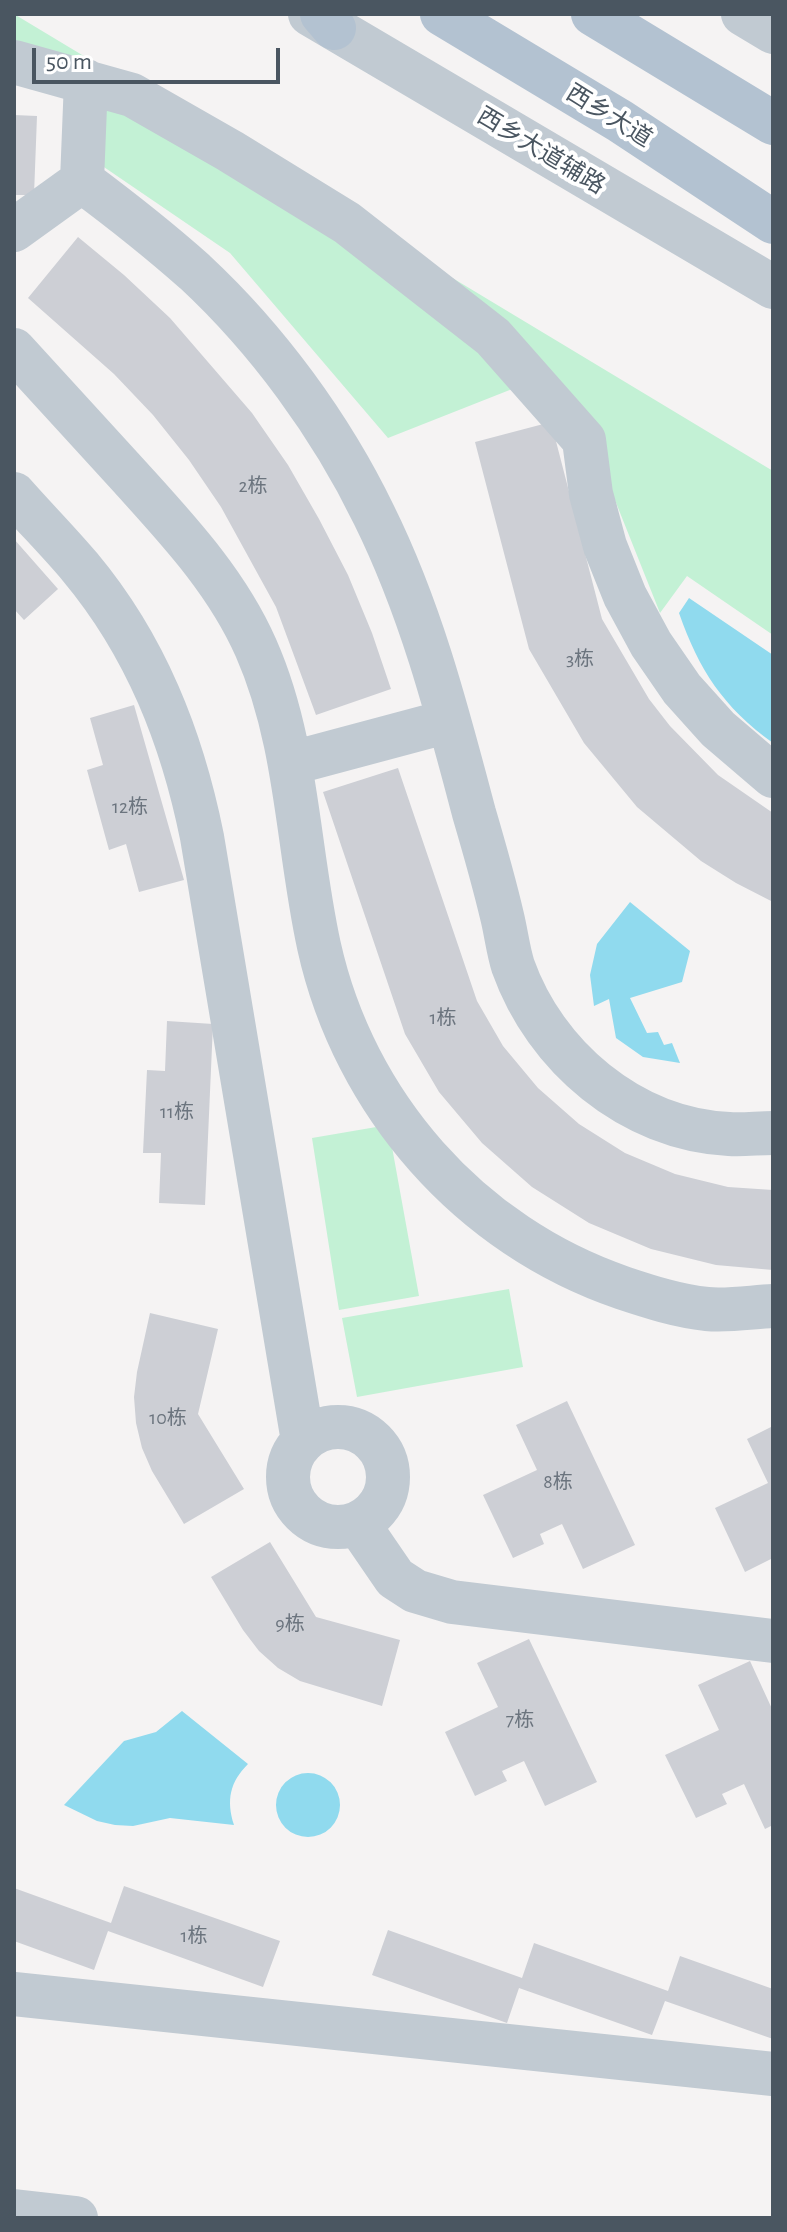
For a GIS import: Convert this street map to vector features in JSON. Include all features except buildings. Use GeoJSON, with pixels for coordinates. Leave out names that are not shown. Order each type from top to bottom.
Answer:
{"type":"FeatureCollection","features":[{"type":"Feature","properties":{"kind":"main road","name":"西乡大道"},"geometry":{"type":"LineString","coordinates":[[442,14],[620,121],[773,222]]}},
{"type":"Feature","properties":{"kind":"main road"},"geometry":{"type":"LineString","coordinates":[[593,14],[773,123]]}},
{"type":"Feature","properties":{"kind":"street"},"geometry":{"type":"LineString","coordinates":[[743,14],[773,32]]}},
{"type":"Feature","properties":{"kind":"street","name":"西乡大道辅路"},"geometry":{"type":"LineString","coordinates":[[322,19],[773,287]]}},
{"type":"Feature","properties":{"kind":"street"},"geometry":{"type":"LineString","coordinates":[[14,62],[132,95],[347,223],[493,337],[584,440],[591,494],[605,546],[625,596],[651,644],[682,689],[718,729],[773,776]]}},
{"type":"Feature","properties":{"kind":"street"},"geometry":{"type":"LineString","coordinates":[[82,181],[86,81]]}},
{"type":"Feature","properties":{"kind":"street"},"geometry":{"type":"LineString","coordinates":[[14,230],[82,181]]}},
{"type":"Feature","properties":{"kind":"street"},"geometry":{"type":"LineString","coordinates":[[82,181],[142,226],[218,296],[248,329],[295,386],[337,448],[373,512],[404,580],[430,650],[512,963],[531,1008],[559,1048],[594,1082],[635,1108],[680,1126],[727,1134],[773,1133]]}},
{"type":"Feature","properties":{"kind":"street"},"geometry":{"type":"LineString","coordinates":[[14,350],[189,542],[226,591],[255,646],[272,689],[292,763],[319,945],[334,1000],[355,1052],[383,1102],[417,1148],[456,1189],[500,1225],[548,1255],[599,1280],[653,1298],[708,1309],[773,1306]]}},
{"type":"Feature","properties":{"kind":"street"},"geometry":{"type":"LineString","coordinates":[[14,494],[80,567],[110,607],[148,671],[178,740],[202,837],[303,1441]]}},
{"type":"Feature","properties":{"kind":"street"},"geometry":{"type":"LineString","coordinates":[[292,763],[449,721]]}},
{"type":"Feature","properties":{"kind":"street"},"geometry":{"type":"LineString","coordinates":[[333,1428],[349,1429],[366,1436],[378,1447],[389,1475],[388,1487],[373,1514],[358,1524],[330,1527],[307,1517],[295,1503],[288,1475],[292,1458],[303,1441],[317,1432],[333,1428]]}},
{"type":"Feature","properties":{"kind":"street"},"geometry":{"type":"LineString","coordinates":[[358,1524],[395,1578],[415,1591],[452,1602],[773,1641]]}},
{"type":"Feature","properties":{"kind":"street"},"geometry":{"type":"LineString","coordinates":[[14,1994],[773,2074]]}},
{"type":"Feature","properties":{"kind":"street"},"geometry":{"type":"LineString","coordinates":[[14,2211],[76,2218]]}},
{"type":"Feature","properties":{"kind":"green space"},"geometry":{"type":"Polygon","coordinates":[[[14,14],[773,471],[773,635],[687,576],[660,613],[589,435],[535,380],[388,438],[230,253],[98,163],[95,101],[14,76],[14,14]]]}},
{"type":"Feature","properties":{"kind":"green space"},"geometry":{"type":"Polygon","coordinates":[[[388,1125],[419,1296],[339,1310],[312,1138],[388,1125]]]}},
{"type":"Feature","properties":{"kind":"green space"},"geometry":{"type":"Polygon","coordinates":[[[509,1289],[523,1367],[357,1397],[342,1318],[509,1289]]]}},
{"type":"Feature","properties":{"kind":"water"},"geometry":{"type":"Polygon","coordinates":[[[689,598],[773,655],[773,743],[740,716],[704,670],[679,613],[689,598]]]}},
{"type":"Feature","properties":{"kind":"water"},"geometry":{"type":"Polygon","coordinates":[[[630,902],[690,951],[682,982],[630,998],[647,1033],[658,1032],[664,1045],[672,1043],[680,1063],[643,1057],[616,1038],[609,999],[594,1006],[590,975],[597,944],[630,902]]]}},
{"type":"Feature","properties":{"kind":"water"},"geometry":{"type":"Polygon","coordinates":[[[182,1711],[248,1764],[231,1792],[234,1825],[170,1818],[133,1826],[115,1825],[97,1821],[64,1805],[124,1741],[156,1732],[182,1711]]]}},
{"type":"Feature","properties":{"kind":"water"},"geometry":{"type":"Polygon","coordinates":[[[302,1773],[314,1773],[331,1782],[338,1793],[338,1817],[331,1828],[314,1837],[302,1837],[290,1832],[281,1823],[276,1811],[276,1799],[281,1787],[290,1778],[302,1773]]]}}]}
